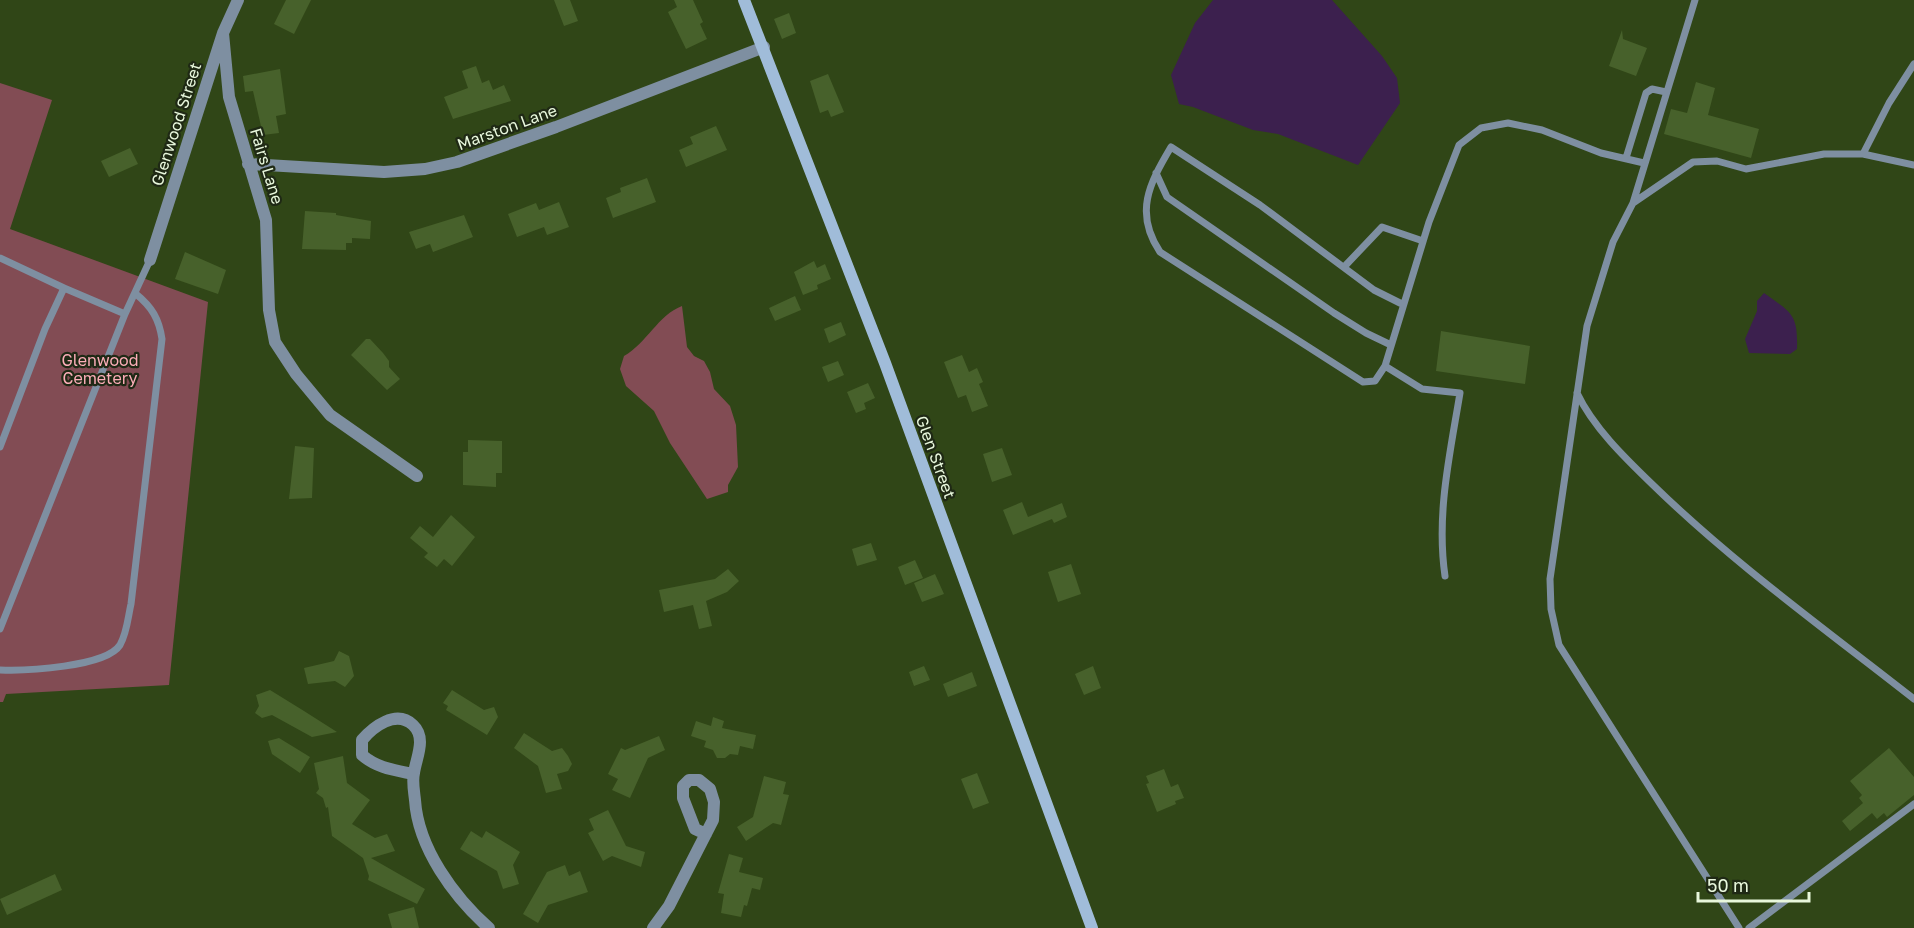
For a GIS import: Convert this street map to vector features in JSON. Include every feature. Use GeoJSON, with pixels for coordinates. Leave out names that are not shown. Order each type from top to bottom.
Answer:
{"type":"FeatureCollection","features":[{"type":"Feature","properties":{"kind":"street","name":"Glenwood Street"},"geometry":{"type":"LineString","coordinates":[[150,260],[223,33],[238,0]]}},
{"type":"Feature","properties":{"kind":"street","name":"Glen Street"},"geometry":{"type":"LineString","coordinates":[[744,0],[885,363],[1092,928]]}},
{"type":"Feature","properties":{"kind":"street","name":"Fairs Lane"},"geometry":{"type":"LineString","coordinates":[[223,33],[229,97],[266,220],[269,310],[275,342],[296,374],[330,415],[417,476]]}},
{"type":"Feature","properties":{"kind":"street","name":"Marston Lane"},"geometry":{"type":"LineString","coordinates":[[248,164],[384,172],[425,169],[457,162],[556,127],[764,47]]}},
{"type":"Feature","properties":{"kind":"street"},"geometry":{"type":"LineString","coordinates":[[413,774],[371,763],[362,755],[362,740],[375,726],[402,719],[414,725],[420,738],[413,774],[420,831],[429,850],[475,916],[489,928]]}},
{"type":"Feature","properties":{"kind":"street"},"geometry":{"type":"LineString","coordinates":[[652,928],[669,906],[706,834]]}},
{"type":"Feature","properties":{"kind":"lane"},"geometry":{"type":"LineString","coordinates":[[1695,0],[1633,203],[1613,242],[1587,326],[1550,579],[1551,609],[1559,645],[1739,928]]}},
{"type":"Feature","properties":{"kind":"lane"},"geometry":{"type":"LineString","coordinates":[[1863,154],[1889,104],[1914,64]]}},
{"type":"Feature","properties":{"kind":"lane"},"geometry":{"type":"LineString","coordinates":[[1626,159],[1646,93],[1652,89],[1666,92]]}},
{"type":"Feature","properties":{"kind":"lane"},"geometry":{"type":"LineString","coordinates":[[1402,304],[1374,290],[1260,205],[1171,147],[1149,189],[1145,211],[1148,235],[1160,252],[1363,382],[1375,381],[1385,366],[1423,241],[1460,145],[1481,128],[1508,123],[1542,130],[1601,153],[1644,163]]}},
{"type":"Feature","properties":{"kind":"lane"},"geometry":{"type":"LineString","coordinates":[[1633,203],[1692,162],[1717,161],[1746,170],[1824,154],[1863,154],[1914,165]]}},
{"type":"Feature","properties":{"kind":"lane"},"geometry":{"type":"LineString","coordinates":[[1156,173],[1167,197],[1334,313],[1391,345]]}},
{"type":"Feature","properties":{"kind":"lane"},"geometry":{"type":"LineString","coordinates":[[1344,267],[1382,227],[1423,241]]}},
{"type":"Feature","properties":{"kind":"lane"},"geometry":{"type":"LineString","coordinates":[[0,258],[125,314]]}},
{"type":"Feature","properties":{"kind":"lane"},"geometry":{"type":"LineString","coordinates":[[0,629],[125,314],[150,260]]}},
{"type":"Feature","properties":{"kind":"lane"},"geometry":{"type":"LineString","coordinates":[[0,447],[45,329],[64,288]]}},
{"type":"Feature","properties":{"kind":"lane"},"geometry":{"type":"LineString","coordinates":[[0,670],[88,662],[101,658],[120,645],[134,584],[162,339],[159,322],[153,310],[135,294]]}},
{"type":"Feature","properties":{"kind":"lane"},"geometry":{"type":"LineString","coordinates":[[1385,366],[1422,389],[1460,393],[1441,507],[1441,553],[1445,576]]}},
{"type":"Feature","properties":{"kind":"lane"},"geometry":{"type":"LineString","coordinates":[[1577,393],[1584,407],[1617,448],[1697,529],[1914,699]]}},
{"type":"Feature","properties":{"kind":"lane"},"geometry":{"type":"LineString","coordinates":[[1749,928],[1914,804]]}},
{"type":"Feature","properties":{"kind":"green space","name":"Glenwood Cemetery"},"geometry":{"type":"Polygon","coordinates":[[[0,83],[52,100],[10,229],[208,302],[169,685],[6,694],[3,702],[0,702],[0,83]]]}},
{"type":"Feature","properties":{"kind":"green space"},"geometry":{"type":"Polygon","coordinates":[[[682,306],[687,347],[694,356],[704,361],[710,372],[714,389],[730,406],[736,425],[738,467],[728,485],[728,492],[707,499],[670,443],[654,411],[626,386],[620,369],[624,356],[639,344],[659,322],[682,306]]]}},
{"type":"Feature","properties":{"kind":"shaded area"},"geometry":{"type":"Polygon","coordinates":[[[1213,0],[1332,0],[1382,56],[1397,78],[1400,103],[1358,165],[1278,134],[1253,130],[1193,107],[1179,104],[1171,75],[1195,23],[1213,0]]]}},
{"type":"Feature","properties":{"kind":"shaded area"},"geometry":{"type":"Polygon","coordinates":[[[1764,293],[1787,310],[1794,321],[1797,349],[1790,354],[1749,353],[1745,339],[1757,311],[1757,301],[1764,293]]]}},
{"type":"Feature","properties":{"kind":"building"},"geometry":{"type":"Polygon","coordinates":[[[286,0],[311,0],[294,34],[274,24],[286,0]]]}},
{"type":"Feature","properties":{"kind":"building"},"geometry":{"type":"Polygon","coordinates":[[[554,0],[570,0],[578,21],[564,26],[554,0]]]}},
{"type":"Feature","properties":{"kind":"building"},"geometry":{"type":"Polygon","coordinates":[[[674,0],[693,0],[703,22],[700,24],[707,39],[686,49],[668,12],[677,7],[674,0]]]}},
{"type":"Feature","properties":{"kind":"building"},"geometry":{"type":"Polygon","coordinates":[[[789,13],[796,33],[782,39],[774,19],[789,13]]]}},
{"type":"Feature","properties":{"kind":"building"},"geometry":{"type":"Polygon","coordinates":[[[1622,30],[1623,39],[1647,48],[1636,76],[1609,66],[1622,30]]]}},
{"type":"Feature","properties":{"kind":"building"},"geometry":{"type":"Polygon","coordinates":[[[476,66],[482,83],[489,80],[493,90],[504,85],[511,101],[453,119],[444,97],[468,88],[462,71],[476,66]]]}},
{"type":"Feature","properties":{"kind":"building"},"geometry":{"type":"Polygon","coordinates":[[[280,69],[286,114],[276,116],[279,133],[263,135],[253,91],[245,92],[243,76],[280,69]]]}},
{"type":"Feature","properties":{"kind":"building"},"geometry":{"type":"Polygon","coordinates":[[[828,74],[844,112],[831,117],[828,110],[820,113],[810,81],[828,74]]]}},
{"type":"Feature","properties":{"kind":"building"},"geometry":{"type":"Polygon","coordinates":[[[1696,82],[1715,88],[1708,115],[1759,129],[1751,158],[1664,134],[1671,109],[1687,113],[1696,82]]]}},
{"type":"Feature","properties":{"kind":"building"},"geometry":{"type":"Polygon","coordinates":[[[716,126],[727,150],[686,167],[679,150],[693,144],[690,137],[716,126]]]}},
{"type":"Feature","properties":{"kind":"building"},"geometry":{"type":"Polygon","coordinates":[[[130,148],[138,164],[109,177],[101,161],[130,148]]]}},
{"type":"Feature","properties":{"kind":"building"},"geometry":{"type":"Polygon","coordinates":[[[647,178],[656,202],[613,218],[606,198],[621,192],[620,188],[647,178]]]}},
{"type":"Feature","properties":{"kind":"building"},"geometry":{"type":"Polygon","coordinates":[[[559,202],[569,227],[547,235],[544,227],[517,237],[508,214],[536,203],[539,210],[559,202]]]}},
{"type":"Feature","properties":{"kind":"building"},"geometry":{"type":"Polygon","coordinates":[[[305,211],[336,213],[336,215],[371,221],[370,239],[352,238],[352,243],[346,243],[346,250],[302,249],[305,211]]]}},
{"type":"Feature","properties":{"kind":"building"},"geometry":{"type":"Polygon","coordinates":[[[464,215],[473,237],[433,252],[430,244],[416,249],[409,232],[464,215]]]}},
{"type":"Feature","properties":{"kind":"building"},"geometry":{"type":"Polygon","coordinates":[[[185,252],[226,270],[218,294],[175,279],[185,252]]]}},
{"type":"Feature","properties":{"kind":"building"},"geometry":{"type":"Polygon","coordinates":[[[814,261],[817,268],[825,264],[831,279],[817,285],[818,289],[803,295],[794,272],[814,261]]]}},
{"type":"Feature","properties":{"kind":"building"},"geometry":{"type":"Polygon","coordinates":[[[795,296],[801,310],[775,321],[769,308],[795,296]]]}},
{"type":"Feature","properties":{"kind":"building"},"geometry":{"type":"Polygon","coordinates":[[[841,322],[846,335],[829,343],[824,329],[841,322]]]}},
{"type":"Feature","properties":{"kind":"building"},"geometry":{"type":"Polygon","coordinates":[[[1441,331],[1530,346],[1525,384],[1436,371],[1441,331]]]}},
{"type":"Feature","properties":{"kind":"building"},"geometry":{"type":"Polygon","coordinates":[[[366,339],[370,339],[383,353],[389,361],[389,367],[400,379],[387,390],[351,355],[366,339]]]}},
{"type":"Feature","properties":{"kind":"building"},"geometry":{"type":"Polygon","coordinates":[[[962,355],[969,372],[977,368],[983,382],[979,384],[988,406],[972,412],[966,395],[958,398],[944,362],[962,355]]]}},
{"type":"Feature","properties":{"kind":"building"},"geometry":{"type":"Polygon","coordinates":[[[838,361],[844,375],[828,382],[822,367],[838,361]]]}},
{"type":"Feature","properties":{"kind":"building"},"geometry":{"type":"Polygon","coordinates":[[[868,383],[875,398],[864,403],[866,409],[856,413],[847,392],[868,383]]]}},
{"type":"Feature","properties":{"kind":"building"},"geometry":{"type":"Polygon","coordinates":[[[468,440],[502,441],[502,473],[496,473],[496,487],[463,485],[463,452],[468,452],[468,440]]]}},
{"type":"Feature","properties":{"kind":"building"},"geometry":{"type":"Polygon","coordinates":[[[295,446],[314,448],[312,498],[289,499],[295,446]]]}},
{"type":"Feature","properties":{"kind":"building"},"geometry":{"type":"Polygon","coordinates":[[[1002,448],[1012,475],[992,482],[983,454],[1002,448]]]}},
{"type":"Feature","properties":{"kind":"building"},"geometry":{"type":"Polygon","coordinates":[[[1022,502],[1028,517],[1062,503],[1067,517],[1054,523],[1052,519],[1013,535],[1003,510],[1022,502]]]}},
{"type":"Feature","properties":{"kind":"building"},"geometry":{"type":"Polygon","coordinates":[[[451,515],[475,537],[452,566],[444,559],[437,567],[424,557],[428,553],[410,538],[420,526],[433,537],[451,515]]]}},
{"type":"Feature","properties":{"kind":"building"},"geometry":{"type":"Polygon","coordinates":[[[871,543],[877,560],[857,566],[852,549],[871,543]]]}},
{"type":"Feature","properties":{"kind":"building"},"geometry":{"type":"Polygon","coordinates":[[[915,560],[923,578],[905,585],[898,567],[915,560]]]}},
{"type":"Feature","properties":{"kind":"building"},"geometry":{"type":"Polygon","coordinates":[[[1071,564],[1081,594],[1058,602],[1048,572],[1071,564]]]}},
{"type":"Feature","properties":{"kind":"building"},"geometry":{"type":"Polygon","coordinates":[[[728,569],[739,581],[727,592],[706,601],[712,626],[699,629],[693,605],[664,612],[659,590],[715,579],[728,569]]]}},
{"type":"Feature","properties":{"kind":"building"},"geometry":{"type":"Polygon","coordinates":[[[935,574],[944,594],[922,602],[914,583],[935,574]]]}},
{"type":"Feature","properties":{"kind":"building"},"geometry":{"type":"Polygon","coordinates":[[[339,651],[349,656],[354,676],[345,687],[335,681],[308,684],[304,668],[334,661],[339,651]]]}},
{"type":"Feature","properties":{"kind":"building"},"geometry":{"type":"Polygon","coordinates":[[[924,666],[930,680],[914,686],[909,672],[924,666]]]}},
{"type":"Feature","properties":{"kind":"building"},"geometry":{"type":"Polygon","coordinates":[[[1093,666],[1101,688],[1084,695],[1075,674],[1093,666]]]}},
{"type":"Feature","properties":{"kind":"building"},"geometry":{"type":"Polygon","coordinates":[[[972,672],[977,686],[948,697],[943,684],[972,672]]]}},
{"type":"Feature","properties":{"kind":"building"},"geometry":{"type":"Polygon","coordinates":[[[270,690],[337,732],[312,737],[272,715],[262,718],[255,713],[259,706],[256,695],[270,690]]]}},
{"type":"Feature","properties":{"kind":"building"},"geometry":{"type":"Polygon","coordinates":[[[452,690],[484,710],[494,707],[498,717],[487,735],[446,710],[448,706],[443,703],[452,690]]]}},
{"type":"Feature","properties":{"kind":"building"},"geometry":{"type":"Polygon","coordinates":[[[713,717],[724,721],[722,728],[756,735],[753,749],[740,746],[738,755],[730,754],[725,758],[717,758],[713,750],[704,747],[706,741],[691,736],[696,721],[711,726],[713,717]]]}},
{"type":"Feature","properties":{"kind":"building"},"geometry":{"type":"Polygon","coordinates":[[[524,733],[552,751],[562,748],[568,756],[572,764],[568,771],[557,774],[562,789],[546,793],[538,766],[514,748],[524,733]]]}},
{"type":"Feature","properties":{"kind":"building"},"geometry":{"type":"Polygon","coordinates":[[[659,736],[665,750],[648,758],[630,798],[612,790],[618,779],[608,774],[621,748],[625,750],[659,736]]]}},
{"type":"Feature","properties":{"kind":"building"},"geometry":{"type":"Polygon","coordinates":[[[279,738],[310,757],[300,773],[272,754],[268,741],[279,738]]]}},
{"type":"Feature","properties":{"kind":"building"},"geometry":{"type":"Polygon","coordinates":[[[1889,748],[1914,777],[1914,795],[1887,817],[1884,813],[1877,819],[1872,813],[1850,831],[1842,821],[1863,803],[1859,798],[1862,795],[1850,781],[1889,748]]]}},
{"type":"Feature","properties":{"kind":"building"},"geometry":{"type":"Polygon","coordinates":[[[343,756],[347,783],[370,800],[352,824],[375,838],[387,834],[395,851],[371,858],[425,889],[417,904],[368,880],[369,876],[363,858],[332,836],[328,807],[326,808],[323,798],[316,793],[319,789],[314,763],[343,756]]]}},
{"type":"Feature","properties":{"kind":"building"},"geometry":{"type":"Polygon","coordinates":[[[1164,769],[1171,787],[1178,784],[1184,798],[1157,812],[1146,784],[1149,783],[1146,776],[1164,769]]]}},
{"type":"Feature","properties":{"kind":"building"},"geometry":{"type":"Polygon","coordinates":[[[977,773],[989,803],[973,809],[961,779],[977,773]]]}},
{"type":"Feature","properties":{"kind":"building"},"geometry":{"type":"Polygon","coordinates":[[[764,776],[786,782],[783,794],[789,795],[781,825],[773,823],[746,841],[737,827],[753,817],[764,776]]]}},
{"type":"Feature","properties":{"kind":"building"},"geometry":{"type":"Polygon","coordinates":[[[608,810],[626,846],[645,852],[641,867],[612,856],[603,861],[588,833],[594,830],[589,819],[608,810]]]}},
{"type":"Feature","properties":{"kind":"building"},"geometry":{"type":"Polygon","coordinates":[[[471,831],[482,838],[486,831],[520,852],[513,865],[519,884],[503,889],[497,871],[460,849],[471,831]]]}},
{"type":"Feature","properties":{"kind":"building"},"geometry":{"type":"Polygon","coordinates":[[[729,854],[743,858],[739,872],[763,878],[760,890],[752,888],[741,917],[721,913],[724,894],[718,893],[729,854]]]}},
{"type":"Feature","properties":{"kind":"building"},"geometry":{"type":"Polygon","coordinates":[[[565,865],[569,876],[580,871],[588,892],[548,905],[538,923],[523,914],[547,872],[565,865]]]}},
{"type":"Feature","properties":{"kind":"building"},"geometry":{"type":"Polygon","coordinates":[[[55,874],[62,890],[7,915],[0,899],[55,874]]]}},
{"type":"Feature","properties":{"kind":"building"},"geometry":{"type":"Polygon","coordinates":[[[414,907],[419,928],[392,928],[388,914],[414,907]]]}}]}
